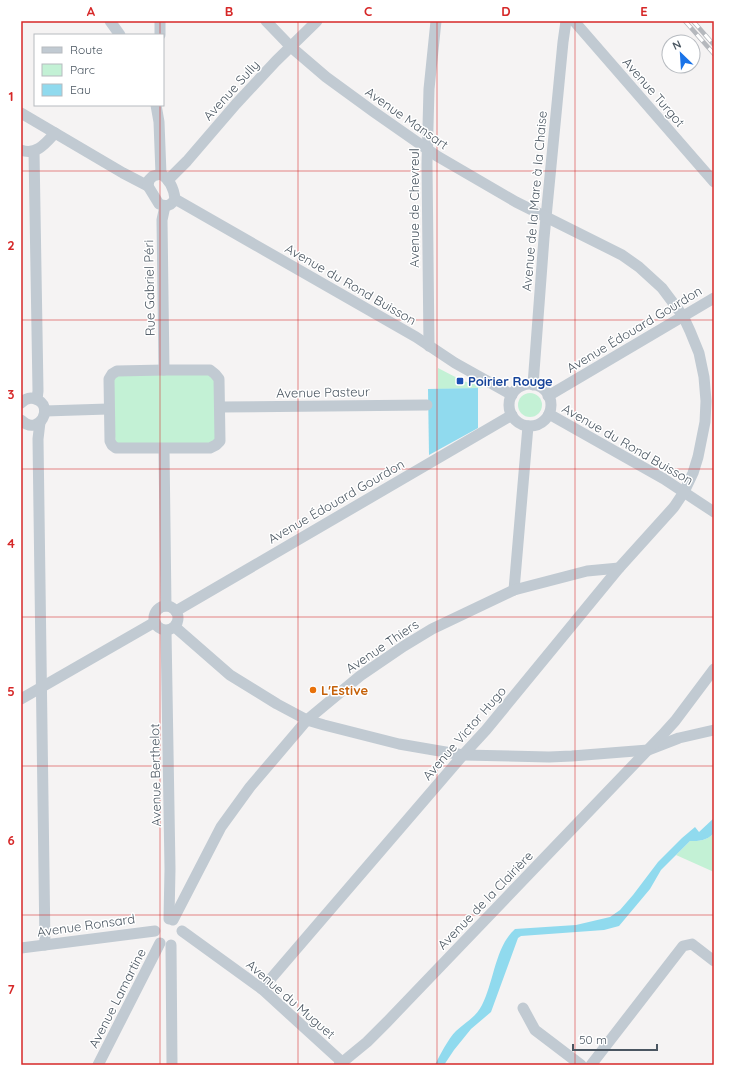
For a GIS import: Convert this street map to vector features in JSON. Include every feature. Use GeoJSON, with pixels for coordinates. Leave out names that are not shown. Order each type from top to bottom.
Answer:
{"type":"FeatureCollection","features":[{"type":"Feature","properties":{"kind":"street"},"geometry":{"type":"LineString","coordinates":[[110,21],[119,34]]}},
{"type":"Feature","properties":{"kind":"street"},"geometry":{"type":"LineString","coordinates":[[160,21],[160,34]]}},
{"type":"Feature","properties":{"kind":"street","name":"Avenue Mansart"},"geometry":{"type":"LineString","coordinates":[[266,21],[291,47],[326,77],[427,149],[453,166],[516,202],[561,223],[622,255],[640,267],[662,288],[683,316]]}},
{"type":"Feature","properties":{"kind":"street","name":"Avenue Sully"},"geometry":{"type":"LineString","coordinates":[[165,177],[187,161],[236,104],[276,61],[317,21]]}},
{"type":"Feature","properties":{"kind":"street","name":"Avenue de Chevreul"},"geometry":{"type":"LineString","coordinates":[[429,346],[427,149],[430,82],[436,21]]}},
{"type":"Feature","properties":{"kind":"street","name":"Avenue de la Mare à la Chaise"},"geometry":{"type":"LineString","coordinates":[[533,385],[562,50],[566,21]]}},
{"type":"Feature","properties":{"kind":"street","name":"Avenue Turgot"},"geometry":{"type":"LineString","coordinates":[[574,21],[714,182]]}},
{"type":"Feature","properties":{"kind":"street"},"geometry":{"type":"LineString","coordinates":[[21,113],[116,169],[148,186],[159,204],[165,206],[172,204],[175,199],[172,187],[165,177],[156,106]]}},
{"type":"Feature","properties":{"kind":"street"},"geometry":{"type":"LineString","coordinates":[[21,150],[25,152],[34,151],[46,143],[55,133]]}},
{"type":"Feature","properties":{"kind":"street"},"geometry":{"type":"LineString","coordinates":[[34,151],[37,399]]}},
{"type":"Feature","properties":{"kind":"street"},"geometry":{"type":"LineString","coordinates":[[148,186],[149,180],[153,176],[165,177]]}},
{"type":"Feature","properties":{"kind":"street","name":"Avenue du Rond Buisson"},"geometry":{"type":"LineString","coordinates":[[175,199],[512,395]]}},
{"type":"Feature","properties":{"kind":"street","name":"Rue Gabriel Péri"},"geometry":{"type":"LineString","coordinates":[[164,370],[162,220],[165,206]]}},
{"type":"Feature","properties":{"kind":"street","name":"Avenue Édouard Gourdon"},"geometry":{"type":"LineString","coordinates":[[548,396],[714,298]]}},
{"type":"Feature","properties":{"kind":"street","name":"Avenue Victor Hugo"},"geometry":{"type":"LineString","coordinates":[[262,989],[486,730],[619,568],[674,507],[684,492],[693,473],[698,457],[705,422],[706,401],[704,377],[698,353],[683,316]]}},
{"type":"Feature","properties":{"kind":"street"},"geometry":{"type":"LineString","coordinates":[[210,370],[213,371],[219,379],[220,406],[220,440],[216,445],[210,448],[116,448],[110,441],[108,409],[109,379],[112,374],[117,372],[210,370]]}},
{"type":"Feature","properties":{"kind":"street"},"geometry":{"type":"LineString","coordinates":[[533,385],[544,390],[550,402],[548,414],[545,419],[540,423],[528,426],[516,420],[512,416],[509,405],[512,395],[521,386],[533,385]]}},
{"type":"Feature","properties":{"kind":"street"},"geometry":{"type":"LineString","coordinates":[[22,402],[31,398],[37,399],[42,403],[45,411],[40,422],[38,439],[45,945]]}},
{"type":"Feature","properties":{"kind":"street","name":"Avenue Pasteur"},"geometry":{"type":"LineString","coordinates":[[220,406],[427,405]]}},
{"type":"Feature","properties":{"kind":"street"},"geometry":{"type":"LineString","coordinates":[[45,411],[108,409]]}},
{"type":"Feature","properties":{"kind":"street","name":"Avenue du Rond Buisson"},"geometry":{"type":"LineString","coordinates":[[548,414],[657,475],[714,512]]}},
{"type":"Feature","properties":{"kind":"street","name":"Avenue Édouard Gourdon"},"geometry":{"type":"LineString","coordinates":[[171,609],[512,416]]}},
{"type":"Feature","properties":{"kind":"street"},"geometry":{"type":"LineString","coordinates":[[21,421],[31,425],[40,422]]}},
{"type":"Feature","properties":{"kind":"street"},"geometry":{"type":"LineString","coordinates":[[514,590],[528,426]]}},
{"type":"Feature","properties":{"kind":"street"},"geometry":{"type":"LineString","coordinates":[[164,449],[171,609],[178,621],[170,629]]}},
{"type":"Feature","properties":{"kind":"street","name":"Avenue Thiers"},"geometry":{"type":"LineString","coordinates":[[171,920],[221,827],[250,787],[307,720],[360,676],[432,629],[514,590],[587,571],[619,568]]}},
{"type":"Feature","properties":{"kind":"street"},"geometry":{"type":"LineString","coordinates":[[171,609],[159,609],[156,612],[154,619],[159,628],[170,629],[230,675],[277,704],[307,720],[400,744],[463,755],[549,757],[648,750],[679,738],[714,730]]}},
{"type":"Feature","properties":{"kind":"street"},"geometry":{"type":"LineString","coordinates":[[21,699],[155,622]]}},
{"type":"Feature","properties":{"kind":"street","name":"Avenue Berthelot"},"geometry":{"type":"LineString","coordinates":[[170,629],[171,920]]}},
{"type":"Feature","properties":{"kind":"street","name":"Avenue de la Clairière"},"geometry":{"type":"LineString","coordinates":[[340,1064],[367,1042],[387,1022],[648,750],[675,721],[714,669]]}},
{"type":"Feature","properties":{"kind":"street"},"geometry":{"type":"LineString","coordinates":[[171,920],[179,924],[182,931],[180,938],[175,944],[166,944],[157,938],[156,931],[157,927],[162,921],[171,920]]}},
{"type":"Feature","properties":{"kind":"street","name":"Avenue Ronsard"},"geometry":{"type":"LineString","coordinates":[[21,948],[156,931]]}},
{"type":"Feature","properties":{"kind":"street","name":"Avenue du Muguet"},"geometry":{"type":"LineString","coordinates":[[182,931],[262,989],[340,1064]]}},
{"type":"Feature","properties":{"kind":"street"},"geometry":{"type":"LineString","coordinates":[[166,944],[172,1065]]}},
{"type":"Feature","properties":{"kind":"street","name":"Avenue Lamartine"},"geometry":{"type":"LineString","coordinates":[[98,1065],[166,944]]}},
{"type":"Feature","properties":{"kind":"street"},"geometry":{"type":"LineString","coordinates":[[591,1065],[683,946],[692,944],[714,961]]}},
{"type":"Feature","properties":{"kind":"street"},"geometry":{"type":"LineString","coordinates":[[523,1008],[535,1030],[581,1065]]}},
{"type":"Feature","properties":{"kind":"green space"},"geometry":{"type":"Polygon","coordinates":[[[438,368],[463,381],[483,388],[438,389],[438,368]]]}},
{"type":"Feature","properties":{"kind":"green space"},"geometry":{"type":"Polygon","coordinates":[[[164,370],[218,376],[216,445],[116,448],[110,376],[164,370]]]}},
{"type":"Feature","properties":{"kind":"green space"},"geometry":{"type":"Polygon","coordinates":[[[530,393],[539,396],[542,405],[539,414],[530,417],[521,414],[518,405],[521,396],[530,393]]]}},
{"type":"Feature","properties":{"kind":"green space"},"geometry":{"type":"Polygon","coordinates":[[[714,833],[714,872],[676,855],[690,841],[703,840],[714,833]]]}},
{"type":"Feature","properties":{"kind":"water"},"geometry":{"type":"Polygon","coordinates":[[[478,388],[478,428],[429,455],[428,389],[478,388]]]}},
{"type":"Feature","properties":{"kind":"water"},"geometry":{"type":"Polygon","coordinates":[[[714,818],[714,833],[703,840],[690,841],[661,870],[650,889],[619,926],[604,930],[521,936],[518,938],[491,1012],[471,1029],[444,1065],[435,1065],[444,1047],[453,1034],[480,1009],[486,996],[503,945],[508,936],[515,929],[576,925],[610,917],[620,910],[658,862],[682,838],[695,827],[699,832],[714,818]]]}},
{"type":"Feature","properties":{"kind":"railway"},"geometry":{"type":"LineString","coordinates":[[685,21],[714,54]]}},
{"type":"Feature","properties":{"kind":"railway"},"geometry":{"type":"LineString","coordinates":[[693,21],[714,45]]}},
{"type":"Feature","properties":{"kind":"place","name":"Poirier Rouge"},"geometry":{"type":"Point","coordinates":[460,381]}},
{"type":"Feature","properties":{"kind":"place","name":"L'Estive"},"geometry":{"type":"Point","coordinates":[313,690]}}]}
